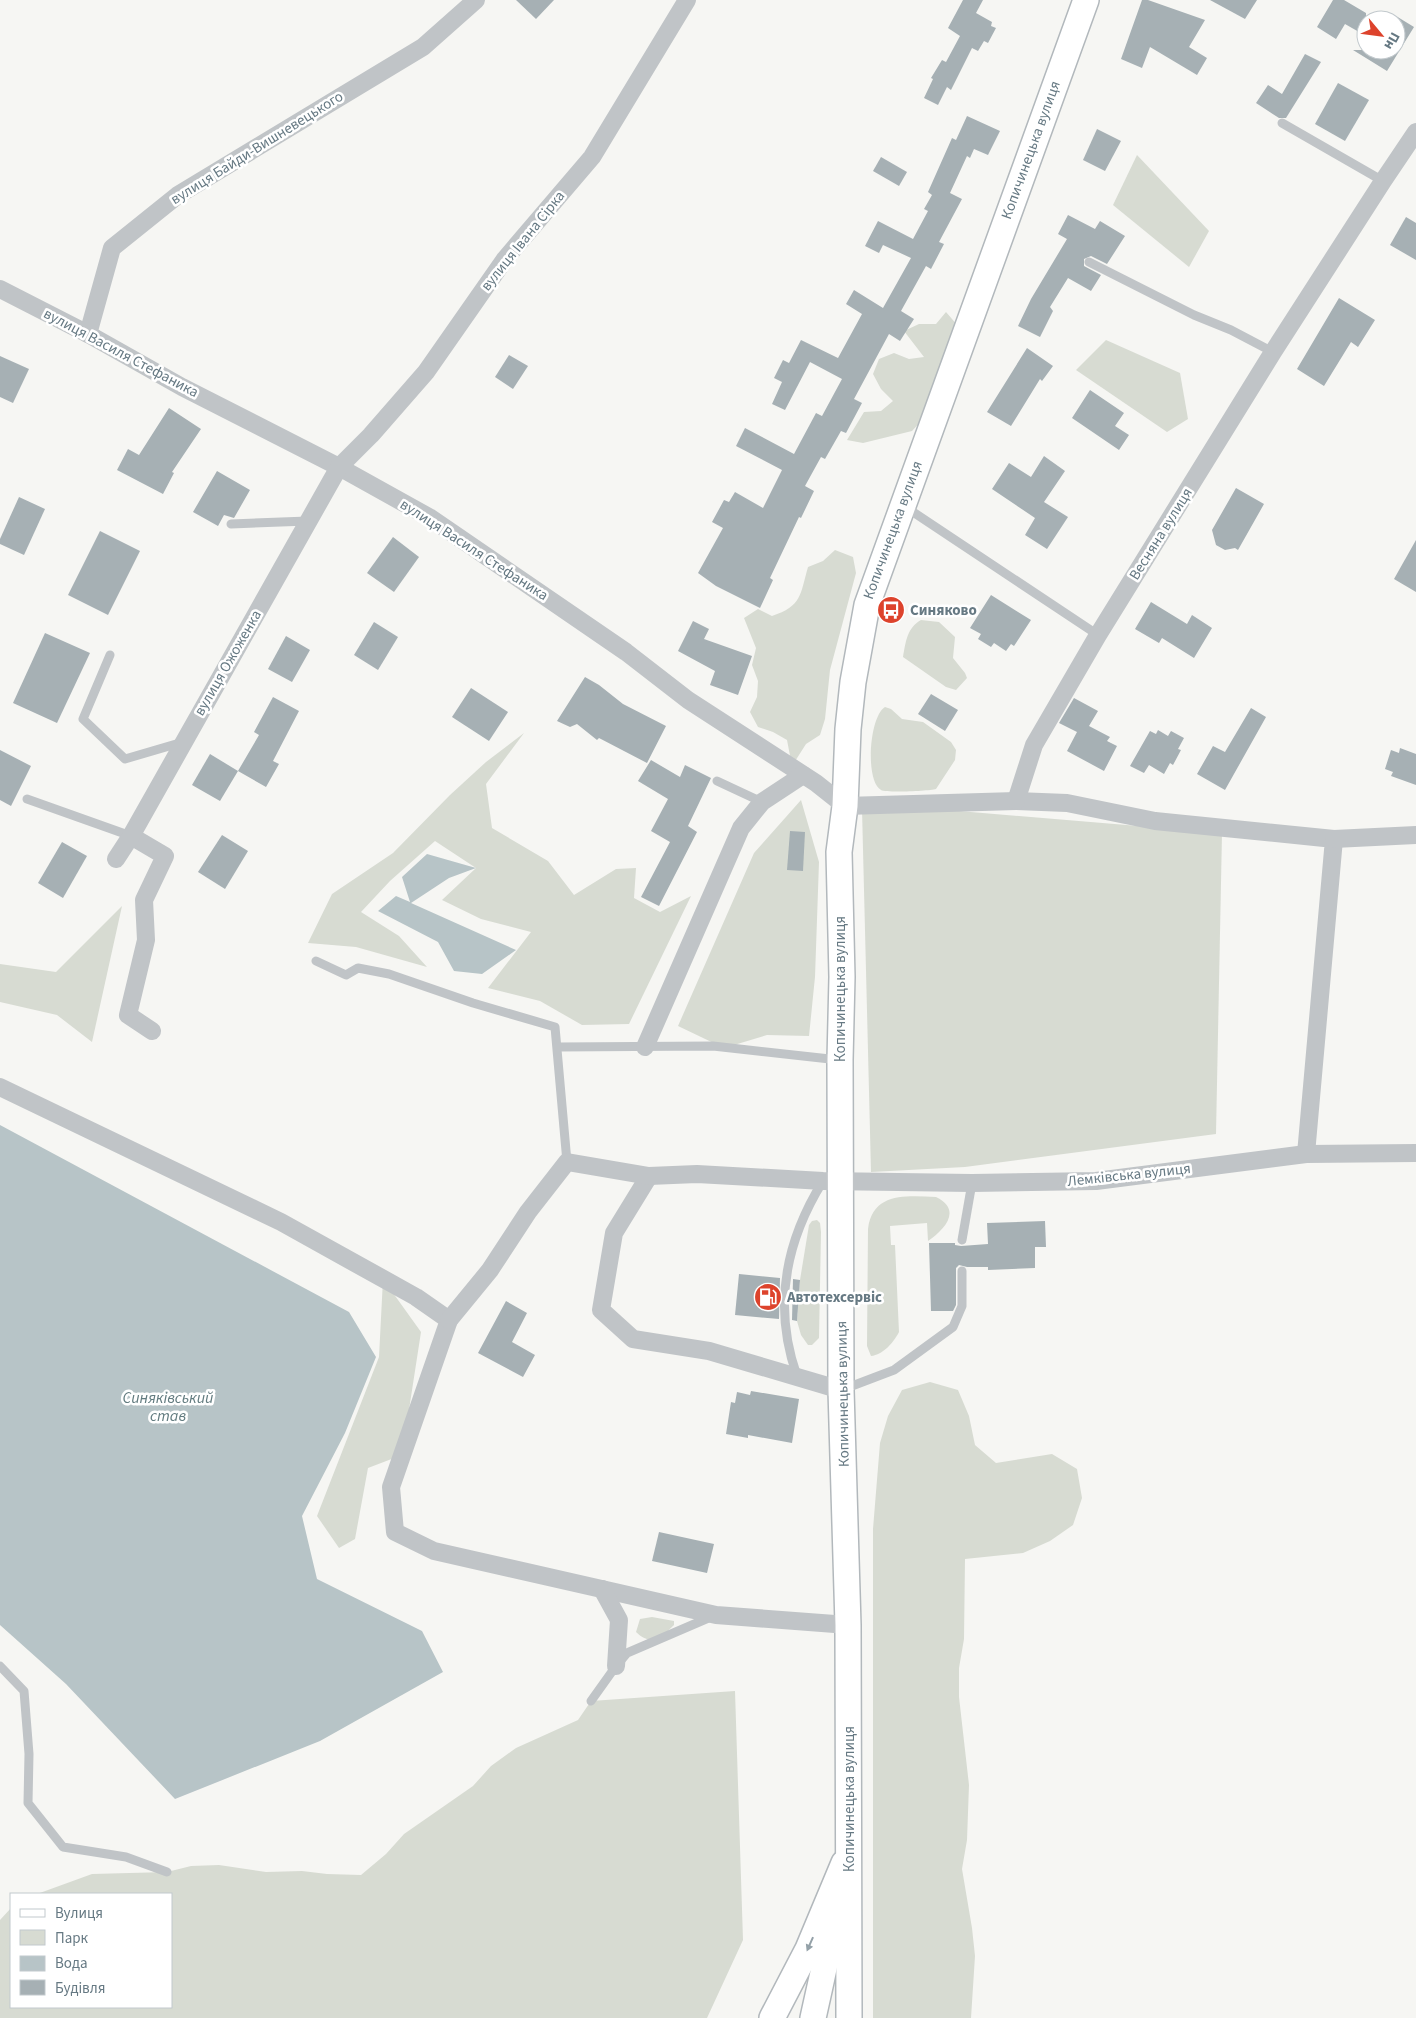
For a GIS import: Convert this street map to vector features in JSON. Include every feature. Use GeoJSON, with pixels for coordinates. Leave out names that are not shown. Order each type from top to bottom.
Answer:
{"type":"FeatureCollection","features":[{"type":"Feature","properties":{"kind":"main road","name":"Копичинецька вулиця"},"geometry":{"type":"LineString","coordinates":[[849,2018],[848,1625],[832,1182],[840,1060],[842,977],[839,852],[845,806],[848,729],[853,682],[867,604],[1086,0]]}},
{"type":"Feature","properties":{"kind":"main road"},"geometry":{"type":"LineString","coordinates":[[772,2018],[808,1949],[849,1851]]}},
{"type":"Feature","properties":{"kind":"main road"},"geometry":{"type":"LineString","coordinates":[[813,2018],[849,1851]]}},
{"type":"Feature","properties":{"kind":"street","name":"вулиця Байди-Вишневецького"},"geometry":{"type":"LineString","coordinates":[[88,334],[112,248],[178,195],[423,47],[476,0]]}},
{"type":"Feature","properties":{"kind":"street","name":"вулиця Івана Сірка"},"geometry":{"type":"LineString","coordinates":[[339,467],[371,435],[426,372],[505,259],[592,157],[687,0]]}},
{"type":"Feature","properties":{"kind":"street","name":"Весняна вулиця"},"geometry":{"type":"LineString","coordinates":[[1016,801],[1034,745],[1098,636],[1273,352],[1416,132]]}},
{"type":"Feature","properties":{"kind":"street","name":"вулиця Василя Стефаника"},"geometry":{"type":"LineString","coordinates":[[0,289],[88,334],[182,387],[339,467],[429,517],[626,652],[688,700],[803,775],[845,806]]}},
{"type":"Feature","properties":{"kind":"street","name":"вулиця Ожоженка"},"geometry":{"type":"LineString","coordinates":[[116,859],[132,836],[183,742],[339,467]]}},
{"type":"Feature","properties":{"kind":"street"},"geometry":{"type":"LineString","coordinates":[[645,1047],[741,828],[762,802],[803,775]]}},
{"type":"Feature","properties":{"kind":"street"},"geometry":{"type":"LineString","coordinates":[[845,806],[1016,801],[1067,803],[1155,821],[1334,839],[1416,835]]}},
{"type":"Feature","properties":{"kind":"street"},"geometry":{"type":"LineString","coordinates":[[132,836],[166,856],[144,900],[146,940],[128,1015],[152,1030]]}},
{"type":"Feature","properties":{"kind":"street"},"geometry":{"type":"LineString","coordinates":[[1306,1154],[1334,839]]}},
{"type":"Feature","properties":{"kind":"street"},"geometry":{"type":"LineString","coordinates":[[0,1087],[281,1222],[416,1297],[449,1320]]}},
{"type":"Feature","properties":{"kind":"street","name":"Лемківська вулиця"},"geometry":{"type":"LineString","coordinates":[[567,1162],[649,1176],[697,1174],[832,1182],[972,1183],[1096,1181],[1306,1154],[1416,1153]]}},
{"type":"Feature","properties":{"kind":"street"},"geometry":{"type":"LineString","coordinates":[[567,1162],[528,1212],[490,1270],[449,1320],[391,1487],[395,1532],[434,1551],[716,1615],[848,1625]]}},
{"type":"Feature","properties":{"kind":"street"},"geometry":{"type":"LineString","coordinates":[[649,1176],[614,1233],[601,1310],[633,1339],[709,1351],[841,1390]]}},
{"type":"Feature","properties":{"kind":"street"},"geometry":{"type":"LineString","coordinates":[[602,1589],[619,1620],[616,1666]]}},
{"type":"Feature","properties":{"kind":"lane"},"geometry":{"type":"LineString","coordinates":[[1282,123],[1383,181]]}},
{"type":"Feature","properties":{"kind":"lane"},"geometry":{"type":"LineString","coordinates":[[1090,262],[1194,315],[1231,330],[1273,352]]}},
{"type":"Feature","properties":{"kind":"lane"},"geometry":{"type":"LineString","coordinates":[[902,505],[1098,636]]}},
{"type":"Feature","properties":{"kind":"lane"},"geometry":{"type":"LineString","coordinates":[[231,524],[308,521]]}},
{"type":"Feature","properties":{"kind":"lane"},"geometry":{"type":"LineString","coordinates":[[110,655],[83,719],[125,760],[183,742]]}},
{"type":"Feature","properties":{"kind":"lane"},"geometry":{"type":"LineString","coordinates":[[717,781],[762,802]]}},
{"type":"Feature","properties":{"kind":"lane"},"geometry":{"type":"LineString","coordinates":[[27,799],[132,836]]}},
{"type":"Feature","properties":{"kind":"lane"},"geometry":{"type":"LineString","coordinates":[[316,961],[346,975],[358,968],[389,974],[473,1003],[555,1027],[567,1162]]}},
{"type":"Feature","properties":{"kind":"lane"},"geometry":{"type":"LineString","coordinates":[[558,1047],[713,1046],[840,1060]]}},
{"type":"Feature","properties":{"kind":"lane"},"geometry":{"type":"LineString","coordinates":[[798,1378],[789,1352],[785,1325],[786,1270],[797,1230],[811,1200],[832,1182]]}},
{"type":"Feature","properties":{"kind":"lane"},"geometry":{"type":"LineString","coordinates":[[962,1240],[972,1183]]}},
{"type":"Feature","properties":{"kind":"lane"},"geometry":{"type":"LineString","coordinates":[[841,1390],[894,1370],[953,1327],[962,1306],[962,1271]]}},
{"type":"Feature","properties":{"kind":"lane"},"geometry":{"type":"LineString","coordinates":[[591,1701],[627,1653],[716,1615]]}},
{"type":"Feature","properties":{"kind":"lane"},"geometry":{"type":"LineString","coordinates":[[0,1666],[24,1691],[29,1754],[28,1803],[57,1840],[63,1847],[126,1856],[167,1872]]}},
{"type":"Feature","properties":{"kind":"green space"},"geometry":{"type":"Polygon","coordinates":[[[1137,155],[1209,231],[1189,267],[1113,205],[1137,155]]]}},
{"type":"Feature","properties":{"kind":"green space"},"geometry":{"type":"Polygon","coordinates":[[[946,312],[958,326],[923,419],[912,431],[863,443],[847,440],[864,412],[881,411],[893,401],[881,389],[873,374],[879,359],[894,353],[909,359],[924,357],[904,331],[919,324],[936,324],[946,312]]]}},
{"type":"Feature","properties":{"kind":"green space"},"geometry":{"type":"Polygon","coordinates":[[[1106,340],[1180,373],[1188,419],[1167,432],[1076,370],[1106,340]]]}},
{"type":"Feature","properties":{"kind":"green space"},"geometry":{"type":"Polygon","coordinates":[[[835,550],[853,557],[856,573],[830,670],[825,719],[820,735],[806,744],[792,766],[787,740],[773,732],[758,727],[750,712],[757,697],[758,681],[752,665],[756,648],[744,618],[758,609],[772,616],[789,608],[801,592],[808,567],[823,561],[835,550]]]}},
{"type":"Feature","properties":{"kind":"green space"},"geometry":{"type":"Polygon","coordinates":[[[921,620],[939,622],[955,637],[953,658],[967,678],[956,690],[946,687],[903,657],[906,640],[910,631],[921,620]]]}},
{"type":"Feature","properties":{"kind":"green space"},"geometry":{"type":"Polygon","coordinates":[[[885,707],[891,709],[902,719],[923,722],[951,742],[956,750],[955,760],[936,789],[885,791],[881,790],[876,784],[871,762],[872,735],[875,723],[885,707]]]}},
{"type":"Feature","properties":{"kind":"green space"},"geometry":{"type":"Polygon","coordinates":[[[524,733],[486,784],[492,828],[548,861],[574,895],[616,869],[636,868],[634,898],[660,912],[691,896],[629,1024],[582,1025],[540,1001],[488,988],[531,932],[481,919],[442,900],[476,868],[435,841],[390,881],[361,912],[399,936],[427,967],[356,947],[308,943],[332,894],[393,853],[450,795],[486,762],[524,733]]]}},
{"type":"Feature","properties":{"kind":"green space"},"geometry":{"type":"Polygon","coordinates":[[[801,800],[819,862],[815,977],[809,1036],[767,1035],[724,1048],[678,1026],[754,853],[801,800]]]}},
{"type":"Feature","properties":{"kind":"green space"},"geometry":{"type":"Polygon","coordinates":[[[862,809],[959,811],[1222,833],[1216,1134],[965,1167],[871,1172],[862,809]]]}},
{"type":"Feature","properties":{"kind":"green space"},"geometry":{"type":"Polygon","coordinates":[[[122,906],[92,1042],[57,1015],[0,1002],[0,964],[56,972],[122,906]]]}},
{"type":"Feature","properties":{"kind":"green space"},"geometry":{"type":"Polygon","coordinates":[[[913,1196],[936,1197],[944,1202],[950,1214],[945,1226],[928,1241],[927,1223],[890,1226],[891,1245],[895,1245],[899,1332],[888,1347],[880,1353],[871,1356],[867,1346],[868,1229],[871,1217],[884,1202],[893,1199],[913,1196]]]}},
{"type":"Feature","properties":{"kind":"green space"},"geometry":{"type":"Polygon","coordinates":[[[817,1220],[820,1223],[821,1232],[819,1338],[812,1345],[808,1345],[801,1335],[797,1321],[800,1280],[809,1225],[812,1221],[817,1220]]]}},
{"type":"Feature","properties":{"kind":"green space"},"geometry":{"type":"Polygon","coordinates":[[[383,1279],[421,1332],[402,1455],[368,1468],[355,1539],[339,1548],[317,1516],[379,1357],[383,1279]]]}},
{"type":"Feature","properties":{"kind":"green space"},"geometry":{"type":"Polygon","coordinates":[[[930,1382],[958,1390],[969,1416],[975,1445],[996,1463],[1052,1454],[1077,1469],[1082,1498],[1073,1525],[1050,1541],[1023,1553],[965,1559],[964,1639],[959,1668],[959,1697],[969,1785],[967,1840],[962,1869],[975,1956],[971,2018],[873,2018],[873,1529],[880,1443],[888,1416],[902,1390],[930,1382]]]}},
{"type":"Feature","properties":{"kind":"green space"},"geometry":{"type":"Polygon","coordinates":[[[652,1617],[674,1621],[674,1625],[656,1639],[647,1639],[636,1632],[640,1619],[652,1617]]]}},
{"type":"Feature","properties":{"kind":"green space"},"geometry":{"type":"Polygon","coordinates":[[[735,1691],[743,1940],[707,2018],[0,2018],[0,1920],[10,1909],[10,2008],[172,2008],[172,1893],[40,1893],[92,1874],[167,1872],[191,1866],[219,1865],[266,1872],[302,1871],[361,1875],[386,1854],[404,1834],[473,1786],[491,1766],[516,1748],[578,1720],[591,1701],[735,1691]]]}},
{"type":"Feature","properties":{"kind":"water"},"geometry":{"type":"Polygon","coordinates":[[[427,854],[476,868],[449,878],[411,903],[516,950],[482,974],[454,971],[438,942],[378,911],[396,896],[410,902],[402,877],[427,854]]]}},
{"type":"Feature","properties":{"kind":"water","name":"Синяківський став"},"geometry":{"type":"Polygon","coordinates":[[[0,1125],[349,1312],[376,1357],[345,1433],[302,1516],[317,1579],[422,1631],[443,1672],[320,1741],[175,1799],[66,1684],[0,1625],[0,1125]]]}},
{"type":"Feature","properties":{"kind":"building"},"geometry":{"type":"Polygon","coordinates":[[[516,0],[554,0],[536,19],[516,0]]]}},
{"type":"Feature","properties":{"kind":"building"},"geometry":{"type":"Polygon","coordinates":[[[963,0],[983,0],[976,13],[992,22],[991,26],[996,28],[988,43],[984,41],[978,51],[972,48],[951,90],[947,87],[938,105],[924,98],[933,79],[931,78],[942,60],[946,62],[960,36],[948,28],[963,0]]]}},
{"type":"Feature","properties":{"kind":"building"},"geometry":{"type":"Polygon","coordinates":[[[1142,0],[1148,0],[1205,20],[1189,47],[1207,58],[1197,75],[1150,47],[1142,68],[1121,59],[1142,0]]]}},
{"type":"Feature","properties":{"kind":"building"},"geometry":{"type":"Polygon","coordinates":[[[1210,0],[1257,0],[1245,19],[1210,0]]]}},
{"type":"Feature","properties":{"kind":"building"},"geometry":{"type":"Polygon","coordinates":[[[1333,0],[1344,0],[1361,10],[1356,10],[1356,30],[1345,24],[1336,39],[1317,27],[1333,0]]]}},
{"type":"Feature","properties":{"kind":"building"},"geometry":{"type":"Polygon","coordinates":[[[1406,22],[1414,27],[1406,40],[1406,22]]]}},
{"type":"Feature","properties":{"kind":"building"},"geometry":{"type":"Polygon","coordinates":[[[1305,54],[1321,62],[1286,118],[1279,118],[1256,103],[1268,85],[1282,94],[1305,54]]]}},
{"type":"Feature","properties":{"kind":"building"},"geometry":{"type":"Polygon","coordinates":[[[1369,60],[1394,60],[1387,71],[1369,60]]]}},
{"type":"Feature","properties":{"kind":"building"},"geometry":{"type":"Polygon","coordinates":[[[1338,83],[1369,100],[1345,141],[1315,124],[1338,83]]]}},
{"type":"Feature","properties":{"kind":"building"},"geometry":{"type":"Polygon","coordinates":[[[967,116],[1000,131],[988,155],[974,149],[970,158],[967,156],[950,193],[962,199],[939,242],[944,244],[931,269],[926,266],[901,311],[914,319],[900,341],[889,334],[854,399],[862,403],[846,433],[841,431],[825,459],[821,457],[805,486],[814,491],[801,518],[799,517],[770,578],[773,580],[760,608],[716,586],[698,573],[723,528],[712,522],[724,500],[729,502],[735,492],[763,508],[782,470],[736,446],[745,428],[794,454],[816,413],[822,416],[842,379],[810,362],[785,410],[772,404],[782,382],[774,378],[783,360],[789,363],[801,340],[838,358],[862,314],[846,304],[854,290],[883,308],[911,258],[883,245],[879,253],[865,246],[878,221],[913,239],[928,211],[924,209],[932,195],[928,192],[952,138],[956,140],[967,116]]]}},
{"type":"Feature","properties":{"kind":"building"},"geometry":{"type":"Polygon","coordinates":[[[1097,129],[1121,141],[1105,171],[1083,160],[1097,129]]]}},
{"type":"Feature","properties":{"kind":"building"},"geometry":{"type":"Polygon","coordinates":[[[881,157],[907,172],[899,186],[873,171],[881,157]]]}},
{"type":"Feature","properties":{"kind":"building"},"geometry":{"type":"Polygon","coordinates":[[[1068,215],[1095,229],[1100,221],[1125,236],[1107,264],[1091,256],[1084,259],[1084,266],[1101,275],[1091,291],[1068,278],[1050,307],[1053,311],[1040,337],[1018,326],[1031,299],[1067,239],[1058,234],[1068,215]]]}},
{"type":"Feature","properties":{"kind":"building"},"geometry":{"type":"Polygon","coordinates":[[[1406,217],[1416,223],[1416,260],[1390,245],[1406,217]]]}},
{"type":"Feature","properties":{"kind":"building"},"geometry":{"type":"Polygon","coordinates":[[[1339,298],[1375,320],[1358,347],[1351,342],[1324,386],[1297,369],[1339,298]]]}},
{"type":"Feature","properties":{"kind":"building"},"geometry":{"type":"Polygon","coordinates":[[[1027,348],[1053,366],[1042,381],[1040,379],[1011,426],[987,412],[1027,348]]]}},
{"type":"Feature","properties":{"kind":"building"},"geometry":{"type":"Polygon","coordinates":[[[509,355],[528,366],[513,389],[495,377],[509,355]]]}},
{"type":"Feature","properties":{"kind":"building"},"geometry":{"type":"Polygon","coordinates":[[[0,356],[29,369],[13,403],[0,397],[0,356]]]}},
{"type":"Feature","properties":{"kind":"building"},"geometry":{"type":"Polygon","coordinates":[[[1090,390],[1124,413],[1115,426],[1129,435],[1119,450],[1072,418],[1090,390]]]}},
{"type":"Feature","properties":{"kind":"building"},"geometry":{"type":"Polygon","coordinates":[[[169,408],[201,429],[172,472],[174,473],[163,494],[117,470],[128,449],[139,455],[169,408]]]}},
{"type":"Feature","properties":{"kind":"building"},"geometry":{"type":"Polygon","coordinates":[[[1044,456],[1065,471],[1044,502],[1068,517],[1047,549],[1025,535],[1035,518],[992,489],[1009,463],[1031,477],[1044,456]]]}},
{"type":"Feature","properties":{"kind":"building"},"geometry":{"type":"Polygon","coordinates":[[[217,471],[250,490],[234,518],[224,515],[218,526],[193,512],[217,471]]]}},
{"type":"Feature","properties":{"kind":"building"},"geometry":{"type":"Polygon","coordinates":[[[1236,488],[1264,504],[1238,550],[1235,548],[1225,550],[1216,545],[1212,530],[1236,488]]]}},
{"type":"Feature","properties":{"kind":"building"},"geometry":{"type":"Polygon","coordinates":[[[19,497],[45,509],[24,555],[0,544],[0,539],[19,497]]]}},
{"type":"Feature","properties":{"kind":"building"},"geometry":{"type":"Polygon","coordinates":[[[100,531],[140,551],[108,615],[68,595],[100,531]]]}},
{"type":"Feature","properties":{"kind":"building"},"geometry":{"type":"Polygon","coordinates":[[[393,537],[419,557],[394,592],[367,573],[393,537]]]}},
{"type":"Feature","properties":{"kind":"building"},"geometry":{"type":"Polygon","coordinates":[[[1416,540],[1416,592],[1394,579],[1416,540]]]}},
{"type":"Feature","properties":{"kind":"building"},"geometry":{"type":"Polygon","coordinates":[[[991,595],[1031,620],[1014,646],[1011,644],[1006,651],[994,643],[991,647],[978,639],[981,634],[970,628],[991,595]]]}},
{"type":"Feature","properties":{"kind":"building"},"geometry":{"type":"Polygon","coordinates":[[[1151,602],[1187,624],[1192,615],[1212,628],[1194,658],[1162,638],[1159,643],[1135,629],[1151,602]]]}},
{"type":"Feature","properties":{"kind":"building"},"geometry":{"type":"Polygon","coordinates":[[[693,621],[709,629],[704,639],[752,656],[738,695],[710,685],[715,671],[678,651],[693,621]]]}},
{"type":"Feature","properties":{"kind":"building"},"geometry":{"type":"Polygon","coordinates":[[[374,622],[398,637],[378,670],[354,655],[374,622]]]}},
{"type":"Feature","properties":{"kind":"building"},"geometry":{"type":"Polygon","coordinates":[[[45,633],[90,653],[57,723],[13,703],[45,633]]]}},
{"type":"Feature","properties":{"kind":"building"},"geometry":{"type":"Polygon","coordinates":[[[286,636],[310,650],[292,682],[268,669],[286,636]]]}},
{"type":"Feature","properties":{"kind":"building"},"geometry":{"type":"Polygon","coordinates":[[[585,677],[599,685],[623,704],[666,726],[647,763],[599,738],[597,740],[577,724],[570,727],[557,721],[585,677]]]}},
{"type":"Feature","properties":{"kind":"building"},"geometry":{"type":"Polygon","coordinates":[[[471,688],[508,712],[489,741],[452,717],[471,688]]]}},
{"type":"Feature","properties":{"kind":"building"},"geometry":{"type":"Polygon","coordinates":[[[931,694],[958,710],[945,731],[918,714],[931,694]]]}},
{"type":"Feature","properties":{"kind":"building"},"geometry":{"type":"Polygon","coordinates":[[[273,697],[299,711],[273,761],[279,764],[266,787],[238,771],[259,735],[254,732],[273,697]]]}},
{"type":"Feature","properties":{"kind":"building"},"geometry":{"type":"Polygon","coordinates":[[[1074,698],[1098,711],[1089,726],[1110,737],[1107,741],[1117,746],[1104,771],[1067,751],[1077,732],[1059,723],[1074,698]]]}},
{"type":"Feature","properties":{"kind":"building"},"geometry":{"type":"Polygon","coordinates":[[[1251,708],[1266,717],[1225,790],[1197,774],[1213,746],[1225,752],[1251,708]]]}},
{"type":"Feature","properties":{"kind":"building"},"geometry":{"type":"Polygon","coordinates":[[[1158,730],[1168,736],[1171,731],[1184,738],[1178,749],[1181,750],[1173,765],[1170,763],[1164,774],[1149,765],[1144,773],[1130,766],[1150,731],[1156,734],[1158,730]]]}},
{"type":"Feature","properties":{"kind":"building"},"geometry":{"type":"Polygon","coordinates":[[[1400,748],[1416,754],[1416,785],[1391,776],[1393,772],[1385,769],[1391,750],[1399,753],[1400,748]]]}},
{"type":"Feature","properties":{"kind":"building"},"geometry":{"type":"Polygon","coordinates":[[[0,750],[31,766],[11,806],[0,800],[0,750]]]}},
{"type":"Feature","properties":{"kind":"building"},"geometry":{"type":"Polygon","coordinates":[[[210,754],[238,771],[220,801],[192,785],[210,754]]]}},
{"type":"Feature","properties":{"kind":"building"},"geometry":{"type":"Polygon","coordinates":[[[651,760],[680,777],[685,765],[711,778],[688,826],[697,832],[659,906],[641,897],[670,842],[651,831],[668,799],[638,781],[651,760]]]}},
{"type":"Feature","properties":{"kind":"building"},"geometry":{"type":"Polygon","coordinates":[[[790,831],[805,832],[803,871],[787,870],[790,831]]]}},
{"type":"Feature","properties":{"kind":"building"},"geometry":{"type":"Polygon","coordinates":[[[222,835],[248,851],[225,889],[198,872],[222,835]]]}},
{"type":"Feature","properties":{"kind":"building"},"geometry":{"type":"Polygon","coordinates":[[[62,842],[87,856],[63,898],[38,883],[62,842]]]}},
{"type":"Feature","properties":{"kind":"building"},"geometry":{"type":"Polygon","coordinates":[[[1045,1221],[1046,1247],[1035,1247],[1035,1268],[988,1270],[988,1267],[959,1265],[956,1268],[956,1305],[953,1311],[931,1311],[929,1243],[955,1243],[955,1245],[961,1246],[988,1244],[987,1223],[1045,1221]]]}},
{"type":"Feature","properties":{"kind":"building","name":"Автотехсервіс"},"geometry":{"type":"Polygon","coordinates":[[[739,1274],[780,1278],[779,1319],[735,1315],[739,1274]]]}},
{"type":"Feature","properties":{"kind":"building"},"geometry":{"type":"Polygon","coordinates":[[[793,1279],[800,1280],[797,1321],[792,1320],[793,1279]]]}},
{"type":"Feature","properties":{"kind":"building"},"geometry":{"type":"Polygon","coordinates":[[[506,1301],[527,1313],[512,1342],[535,1355],[523,1377],[478,1353],[506,1301]]]}},
{"type":"Feature","properties":{"kind":"building"},"geometry":{"type":"Polygon","coordinates":[[[751,1391],[799,1399],[792,1443],[748,1435],[748,1438],[726,1434],[731,1402],[735,1403],[737,1392],[750,1395],[751,1391]]]}},
{"type":"Feature","properties":{"kind":"building"},"geometry":{"type":"Polygon","coordinates":[[[659,1532],[714,1544],[707,1573],[652,1561],[659,1532]]]}},
{"type":"Feature","properties":{"kind":"place","name":"Синяково"},"geometry":{"type":"Point","coordinates":[891,610]}},
{"type":"Feature","properties":{"kind":"place","name":"Автотехсервіс"},"geometry":{"type":"Point","coordinates":[768,1297]}}]}
